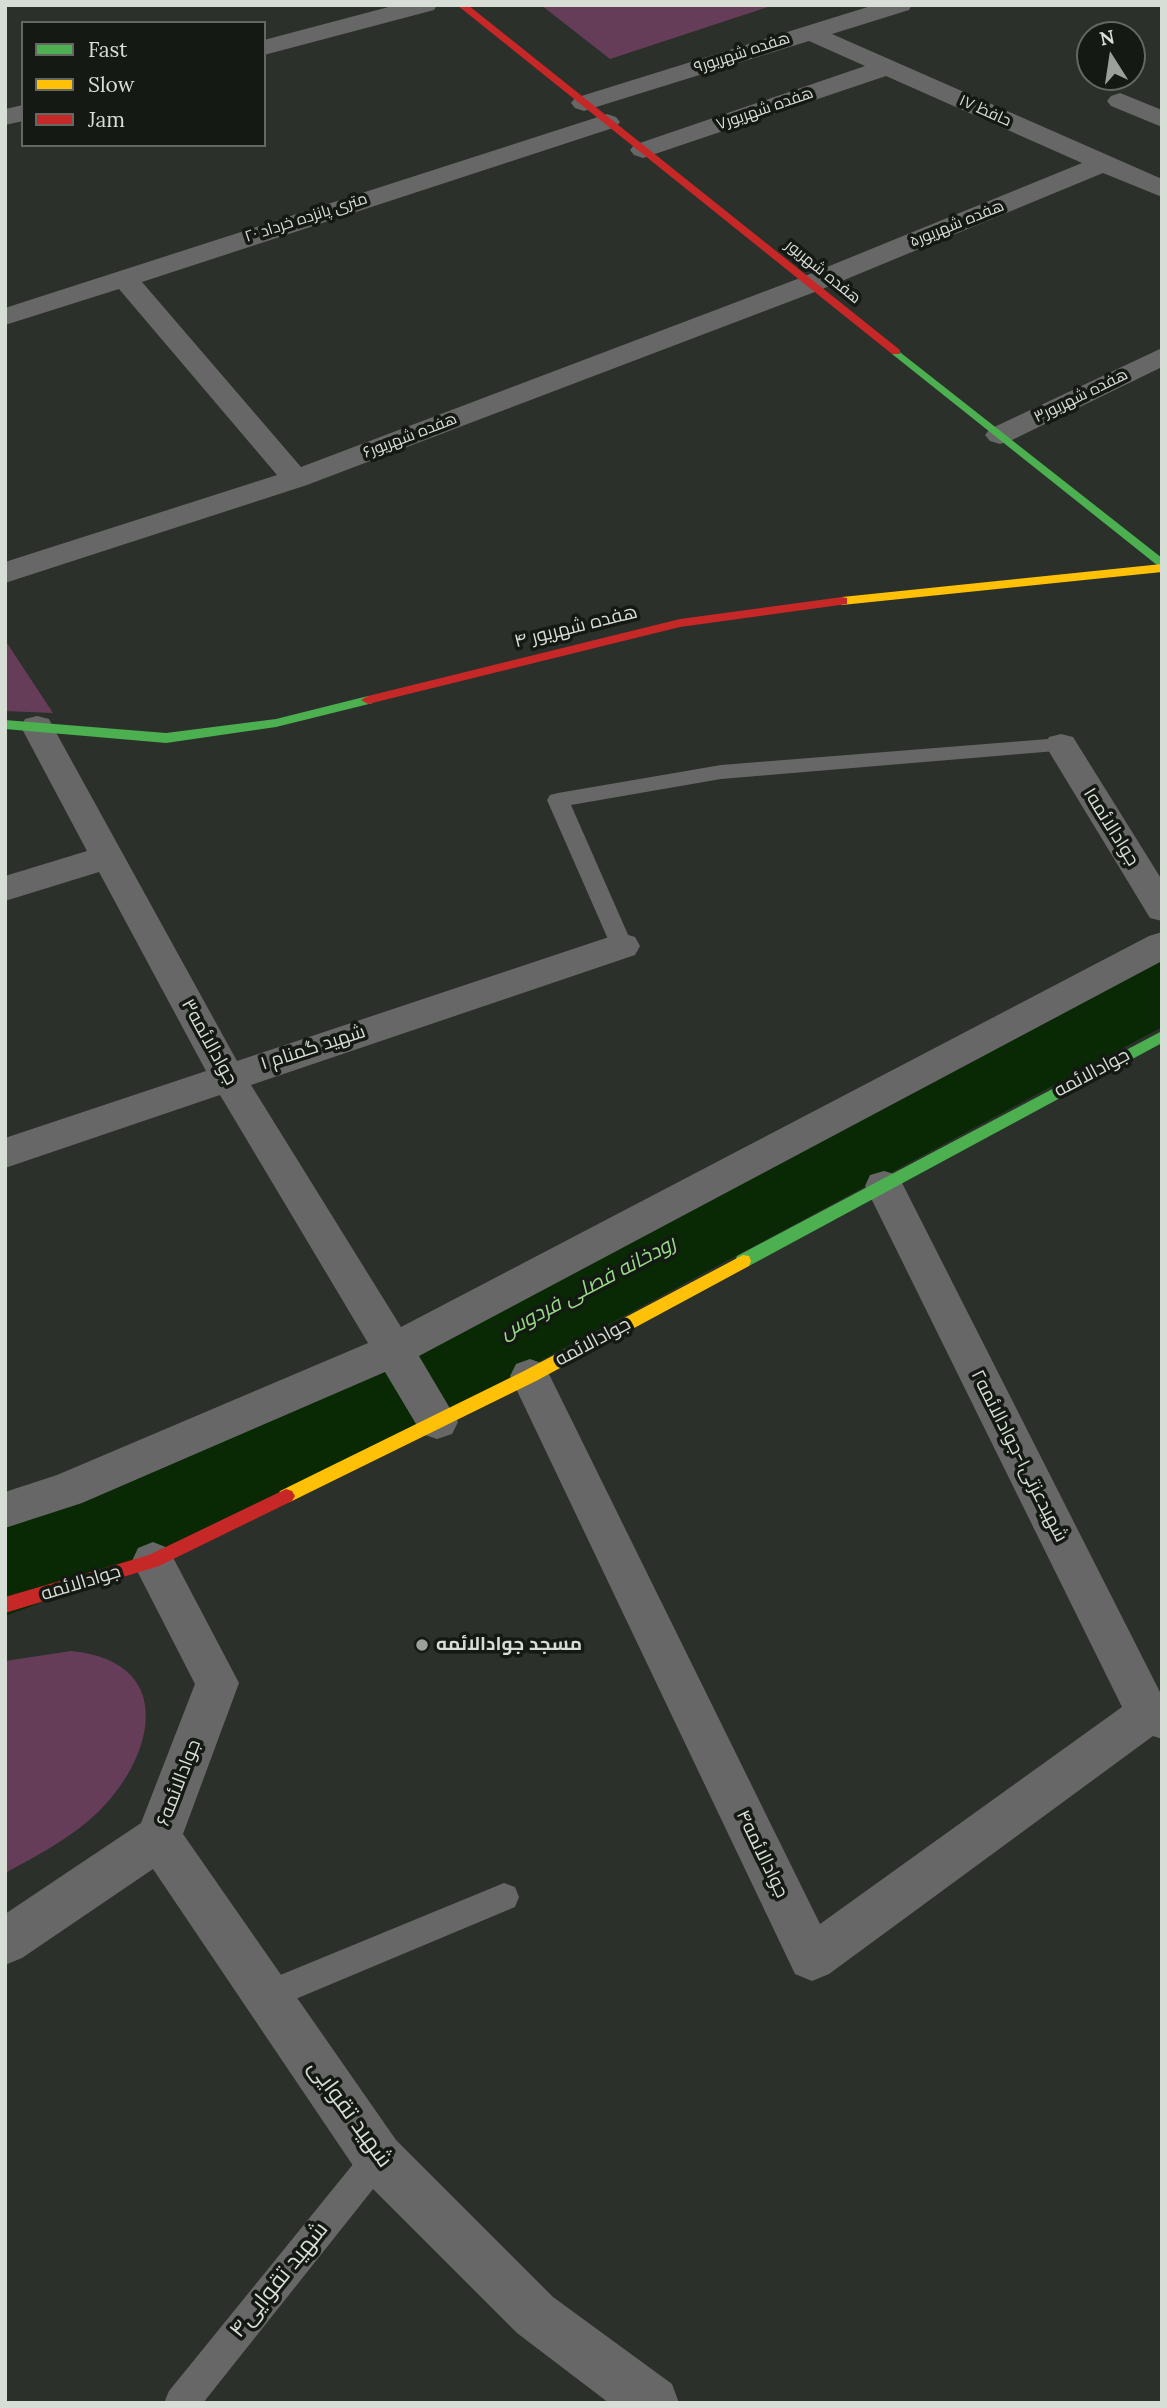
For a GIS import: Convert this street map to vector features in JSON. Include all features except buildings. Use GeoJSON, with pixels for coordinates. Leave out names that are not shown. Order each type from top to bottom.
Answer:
{"type":"FeatureCollection","features":[{"type":"Feature","properties":{"kind":"street"},"geometry":{"type":"LineString","coordinates":[[266,47],[425,5]]}},
{"type":"Feature","properties":{"kind":"street","name":"هفده شهریور"},"geometry":{"type":"LineString","coordinates":[[462,5],[1162,567]]}},
{"type":"Feature","properties":{"kind":"street","name":"هفده شهریور۹"},"geometry":{"type":"LineString","coordinates":[[594,111],[808,32],[900,5]]}},
{"type":"Feature","properties":{"kind":"street","name":"حافظ ۱۷"},"geometry":{"type":"LineString","coordinates":[[808,32],[1162,189]]}},
{"type":"Feature","properties":{"kind":"street","name":"هفده شهریور۷"},"geometry":{"type":"LineString","coordinates":[[643,150],[887,67]]}},
{"type":"Feature","properties":{"kind":"street"},"geometry":{"type":"LineString","coordinates":[[1120,101],[1162,119]]}},
{"type":"Feature","properties":{"kind":"street","name":"۲۰ متری پانزده خرداد"},"geometry":{"type":"LineString","coordinates":[[5,317],[594,111]]}},
{"type":"Feature","properties":{"kind":"street","name":"۲۰ متری پانزده خرداد"},"geometry":{"type":"LineString","coordinates":[[5,304],[594,111]]}},
{"type":"Feature","properties":{"kind":"street","name":"هفده شهریور۵"},"geometry":{"type":"LineString","coordinates":[[810,284],[1104,163]]}},
{"type":"Feature","properties":{"kind":"street"},"geometry":{"type":"LineString","coordinates":[[123,277],[296,479]]}},
{"type":"Feature","properties":{"kind":"street","name":"هفده شهریور۶"},"geometry":{"type":"LineString","coordinates":[[5,573],[296,479],[810,284]]}},
{"type":"Feature","properties":{"kind":"street","name":"هفده شهریور۳"},"geometry":{"type":"LineString","coordinates":[[1000,435],[1162,356]]}},
{"type":"Feature","properties":{"kind":"street","name":"هفده شهریور ۴"},"geometry":{"type":"LineString","coordinates":[[21,725],[166,738],[276,723],[680,623],[799,605],[1162,567]]}},
{"type":"Feature","properties":{"kind":"street","name":"جوادالائمه۳"},"geometry":{"type":"LineString","coordinates":[[21,725],[108,858],[227,1076],[438,1422]]}},
{"type":"Feature","properties":{"kind":"street","name":"جوادالائمه۱"},"geometry":{"type":"LineString","coordinates":[[1061,746],[1162,909]]}},
{"type":"Feature","properties":{"kind":"street"},"geometry":{"type":"LineString","coordinates":[[5,890],[108,858]]}},
{"type":"Feature","properties":{"kind":"street"},"geometry":{"type":"LineString","coordinates":[[5,1510],[67,1490],[394,1350],[1162,945]]}},
{"type":"Feature","properties":{"kind":"street","name":"شهید گمنام ۱"},"geometry":{"type":"LineString","coordinates":[[5,1153],[227,1076],[622,946]]}},
{"type":"Feature","properties":{"kind":"street","name":"جوادالائمه"},"geometry":{"type":"LineString","coordinates":[[5,1605],[153,1562],[438,1422],[530,1376],[1162,1036]]}},
{"type":"Feature","properties":{"kind":"street","name":"شهیدعزتی۱-جوادالائمه۲"},"geometry":{"type":"LineString","coordinates":[[884,1186],[1155,1716]]}},
{"type":"Feature","properties":{"kind":"street","name":"جوادالائمه۴"},"geometry":{"type":"LineString","coordinates":[[530,1376],[812,1958],[1155,1716]]}},
{"type":"Feature","properties":{"kind":"street","name":"جوادالائمه۶"},"geometry":{"type":"LineString","coordinates":[[5,1942],[159,1838],[217,1683],[153,1562]]}},
{"type":"Feature","properties":{"kind":"street","name":"شهید تقوایی"},"geometry":{"type":"LineString","coordinates":[[159,1838],[378,2158],[536,2315],[653,2403]]}},
{"type":"Feature","properties":{"kind":"lane"},"geometry":{"type":"LineString","coordinates":[[622,946],[558,800],[721,772],[1061,746]]}},
{"type":"Feature","properties":{"kind":"lane"},"geometry":{"type":"LineString","coordinates":[[267,1996],[504,1897]]}},
{"type":"Feature","properties":{"kind":"lane","name":"شهید تقوایی۴"},"geometry":{"type":"LineString","coordinates":[[181,2403],[378,2158]]}},
{"type":"Feature","properties":{"kind":"shaded area"},"geometry":{"type":"Polygon","coordinates":[[[541,5],[774,5],[610,59],[541,5]]]}},
{"type":"Feature","properties":{"kind":"shaded area"},"geometry":{"type":"Polygon","coordinates":[[[5,640],[53,713],[5,711],[5,640]]]}},
{"type":"Feature","properties":{"kind":"shaded area"},"geometry":{"type":"Polygon","coordinates":[[[71,1651],[107,1659],[131,1675],[143,1696],[146,1721],[140,1748],[128,1775],[109,1800],[87,1822],[58,1843],[5,1873],[5,1661],[71,1651]]]}},
{"type":"Feature","properties":{"kind":"waterway","name":"رودخانه فصلی فردوس"},"geometry":{"type":"LineString","coordinates":[[5,1569],[79,1541],[385,1395],[1162,987]]}},
{"type":"Feature","properties":{"kind":"traffic: fast"},"geometry":{"type":"LineString","coordinates":[[896,352],[1162,565]]}},
{"type":"Feature","properties":{"kind":"traffic: fast"},"geometry":{"type":"LineString","coordinates":[[5,724],[166,738],[276,723],[368,700]]}},
{"type":"Feature","properties":{"kind":"traffic: fast"},"geometry":{"type":"LineString","coordinates":[[743,1261],[1162,1036]]}},
{"type":"Feature","properties":{"kind":"traffic: slow"},"geometry":{"type":"LineString","coordinates":[[842,601],[1162,568]]}},
{"type":"Feature","properties":{"kind":"traffic: slow"},"geometry":{"type":"LineString","coordinates":[[286,1496],[530,1376],[743,1261]]}},
{"type":"Feature","properties":{"kind":"traffic: jam"},"geometry":{"type":"LineString","coordinates":[[462,5],[896,352]]}},
{"type":"Feature","properties":{"kind":"traffic: jam"},"geometry":{"type":"LineString","coordinates":[[368,700],[680,623],[842,601]]}},
{"type":"Feature","properties":{"kind":"traffic: jam"},"geometry":{"type":"LineString","coordinates":[[5,1605],[153,1561],[286,1496]]}},
{"type":"Feature","properties":{"kind":"place","name":"مسجد جوادالائمه"},"geometry":{"type":"Point","coordinates":[422,1645]}}]}
